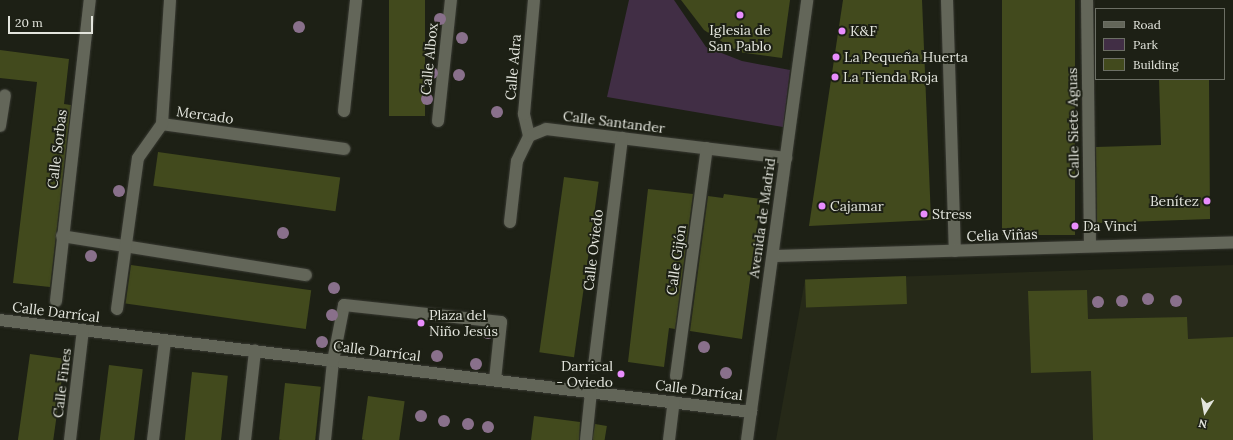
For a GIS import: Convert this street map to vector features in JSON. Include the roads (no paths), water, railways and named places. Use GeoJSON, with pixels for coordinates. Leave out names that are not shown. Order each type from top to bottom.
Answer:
{"type":"FeatureCollection","features":[{"type":"Feature","properties":{"kind":"street","name":"Calle Sorbas"},"geometry":{"type":"LineString","coordinates":[[56,301],[62,236],[90,0]]}},
{"type":"Feature","properties":{"kind":"street","name":"Mercado"},"geometry":{"type":"LineString","coordinates":[[170,0],[162,124],[344,150]]}},
{"type":"Feature","properties":{"kind":"street"},"geometry":{"type":"LineString","coordinates":[[344,111],[356,0]]}},
{"type":"Feature","properties":{"kind":"street","name":"Calle Albox"},"geometry":{"type":"LineString","coordinates":[[438,122],[451,0]]}},
{"type":"Feature","properties":{"kind":"street","name":"Calle Adra"},"geometry":{"type":"LineString","coordinates":[[529,136],[524,114],[534,0]]}},
{"type":"Feature","properties":{"kind":"street","name":"Avenida de Madrid"},"geometry":{"type":"LineString","coordinates":[[747,440],[807,0]]}},
{"type":"Feature","properties":{"kind":"street"},"geometry":{"type":"LineString","coordinates":[[947,0],[955,252]]}},
{"type":"Feature","properties":{"kind":"street","name":"Calle Siete Aguas"},"geometry":{"type":"LineString","coordinates":[[1087,0],[1090,246]]}},
{"type":"Feature","properties":{"kind":"street"},"geometry":{"type":"LineString","coordinates":[[0,126],[4,95]]}},
{"type":"Feature","properties":{"kind":"street"},"geometry":{"type":"LineString","coordinates":[[117,309],[138,158],[162,124]]}},
{"type":"Feature","properties":{"kind":"street","name":"Calle Santander"},"geometry":{"type":"LineString","coordinates":[[529,136],[546,129],[786,158]]}},
{"type":"Feature","properties":{"kind":"street"},"geometry":{"type":"LineString","coordinates":[[510,222],[517,160],[529,136]]}},
{"type":"Feature","properties":{"kind":"street","name":"Calle Oviedo"},"geometry":{"type":"LineString","coordinates":[[594,366],[622,138]]}},
{"type":"Feature","properties":{"kind":"street","name":"Calle Gijón"},"geometry":{"type":"LineString","coordinates":[[676,376],[706,148]]}},
{"type":"Feature","properties":{"kind":"street"},"geometry":{"type":"LineString","coordinates":[[62,236],[126,245],[306,275]]}},
{"type":"Feature","properties":{"kind":"street","name":"Celia Viñas"},"geometry":{"type":"LineString","coordinates":[[772,256],[955,252],[1233,242]]}},
{"type":"Feature","properties":{"kind":"street"},"geometry":{"type":"LineString","coordinates":[[325,440],[333,361],[344,305],[500,322],[495,380]]}},
{"type":"Feature","properties":{"kind":"street","name":"Calle Darrícal"},"geometry":{"type":"LineString","coordinates":[[0,320],[751,412]]}},
{"type":"Feature","properties":{"kind":"street","name":"Calle Fines"},"geometry":{"type":"LineString","coordinates":[[70,440],[83,330]]}},
{"type":"Feature","properties":{"kind":"street"},"geometry":{"type":"LineString","coordinates":[[153,440],[165,341]]}},
{"type":"Feature","properties":{"kind":"street"},"geometry":{"type":"LineString","coordinates":[[245,440],[255,351]]}},
{"type":"Feature","properties":{"kind":"street"},"geometry":{"type":"LineString","coordinates":[[586,440],[591,392]]}},
{"type":"Feature","properties":{"kind":"street"},"geometry":{"type":"LineString","coordinates":[[669,440],[674,402]]}},
{"type":"Feature","properties":{"kind":"place","name":"Iglesia de San Pablo"},"geometry":{"type":"Point","coordinates":[740,15]}},
{"type":"Feature","properties":{"kind":"place","name":"K&F"},"geometry":{"type":"Point","coordinates":[842,31]}},
{"type":"Feature","properties":{"kind":"place","name":"La Pequeña Huerta"},"geometry":{"type":"Point","coordinates":[836,57]}},
{"type":"Feature","properties":{"kind":"place","name":"La Tienda Roja"},"geometry":{"type":"Point","coordinates":[835,77]}},
{"type":"Feature","properties":{"kind":"place","name":"Benítez"},"geometry":{"type":"Point","coordinates":[1207,201]}},
{"type":"Feature","properties":{"kind":"place","name":"Cajamar"},"geometry":{"type":"Point","coordinates":[822,206]}},
{"type":"Feature","properties":{"kind":"place","name":"Stress"},"geometry":{"type":"Point","coordinates":[924,214]}},
{"type":"Feature","properties":{"kind":"place","name":"Da Vinci"},"geometry":{"type":"Point","coordinates":[1075,226]}},
{"type":"Feature","properties":{"kind":"place","name":"Plaza del Niño Jesús"},"geometry":{"type":"Point","coordinates":[421,323]}},
{"type":"Feature","properties":{"kind":"place","name":"Darrical - Oviedo"},"geometry":{"type":"Point","coordinates":[621,374]}}]}
